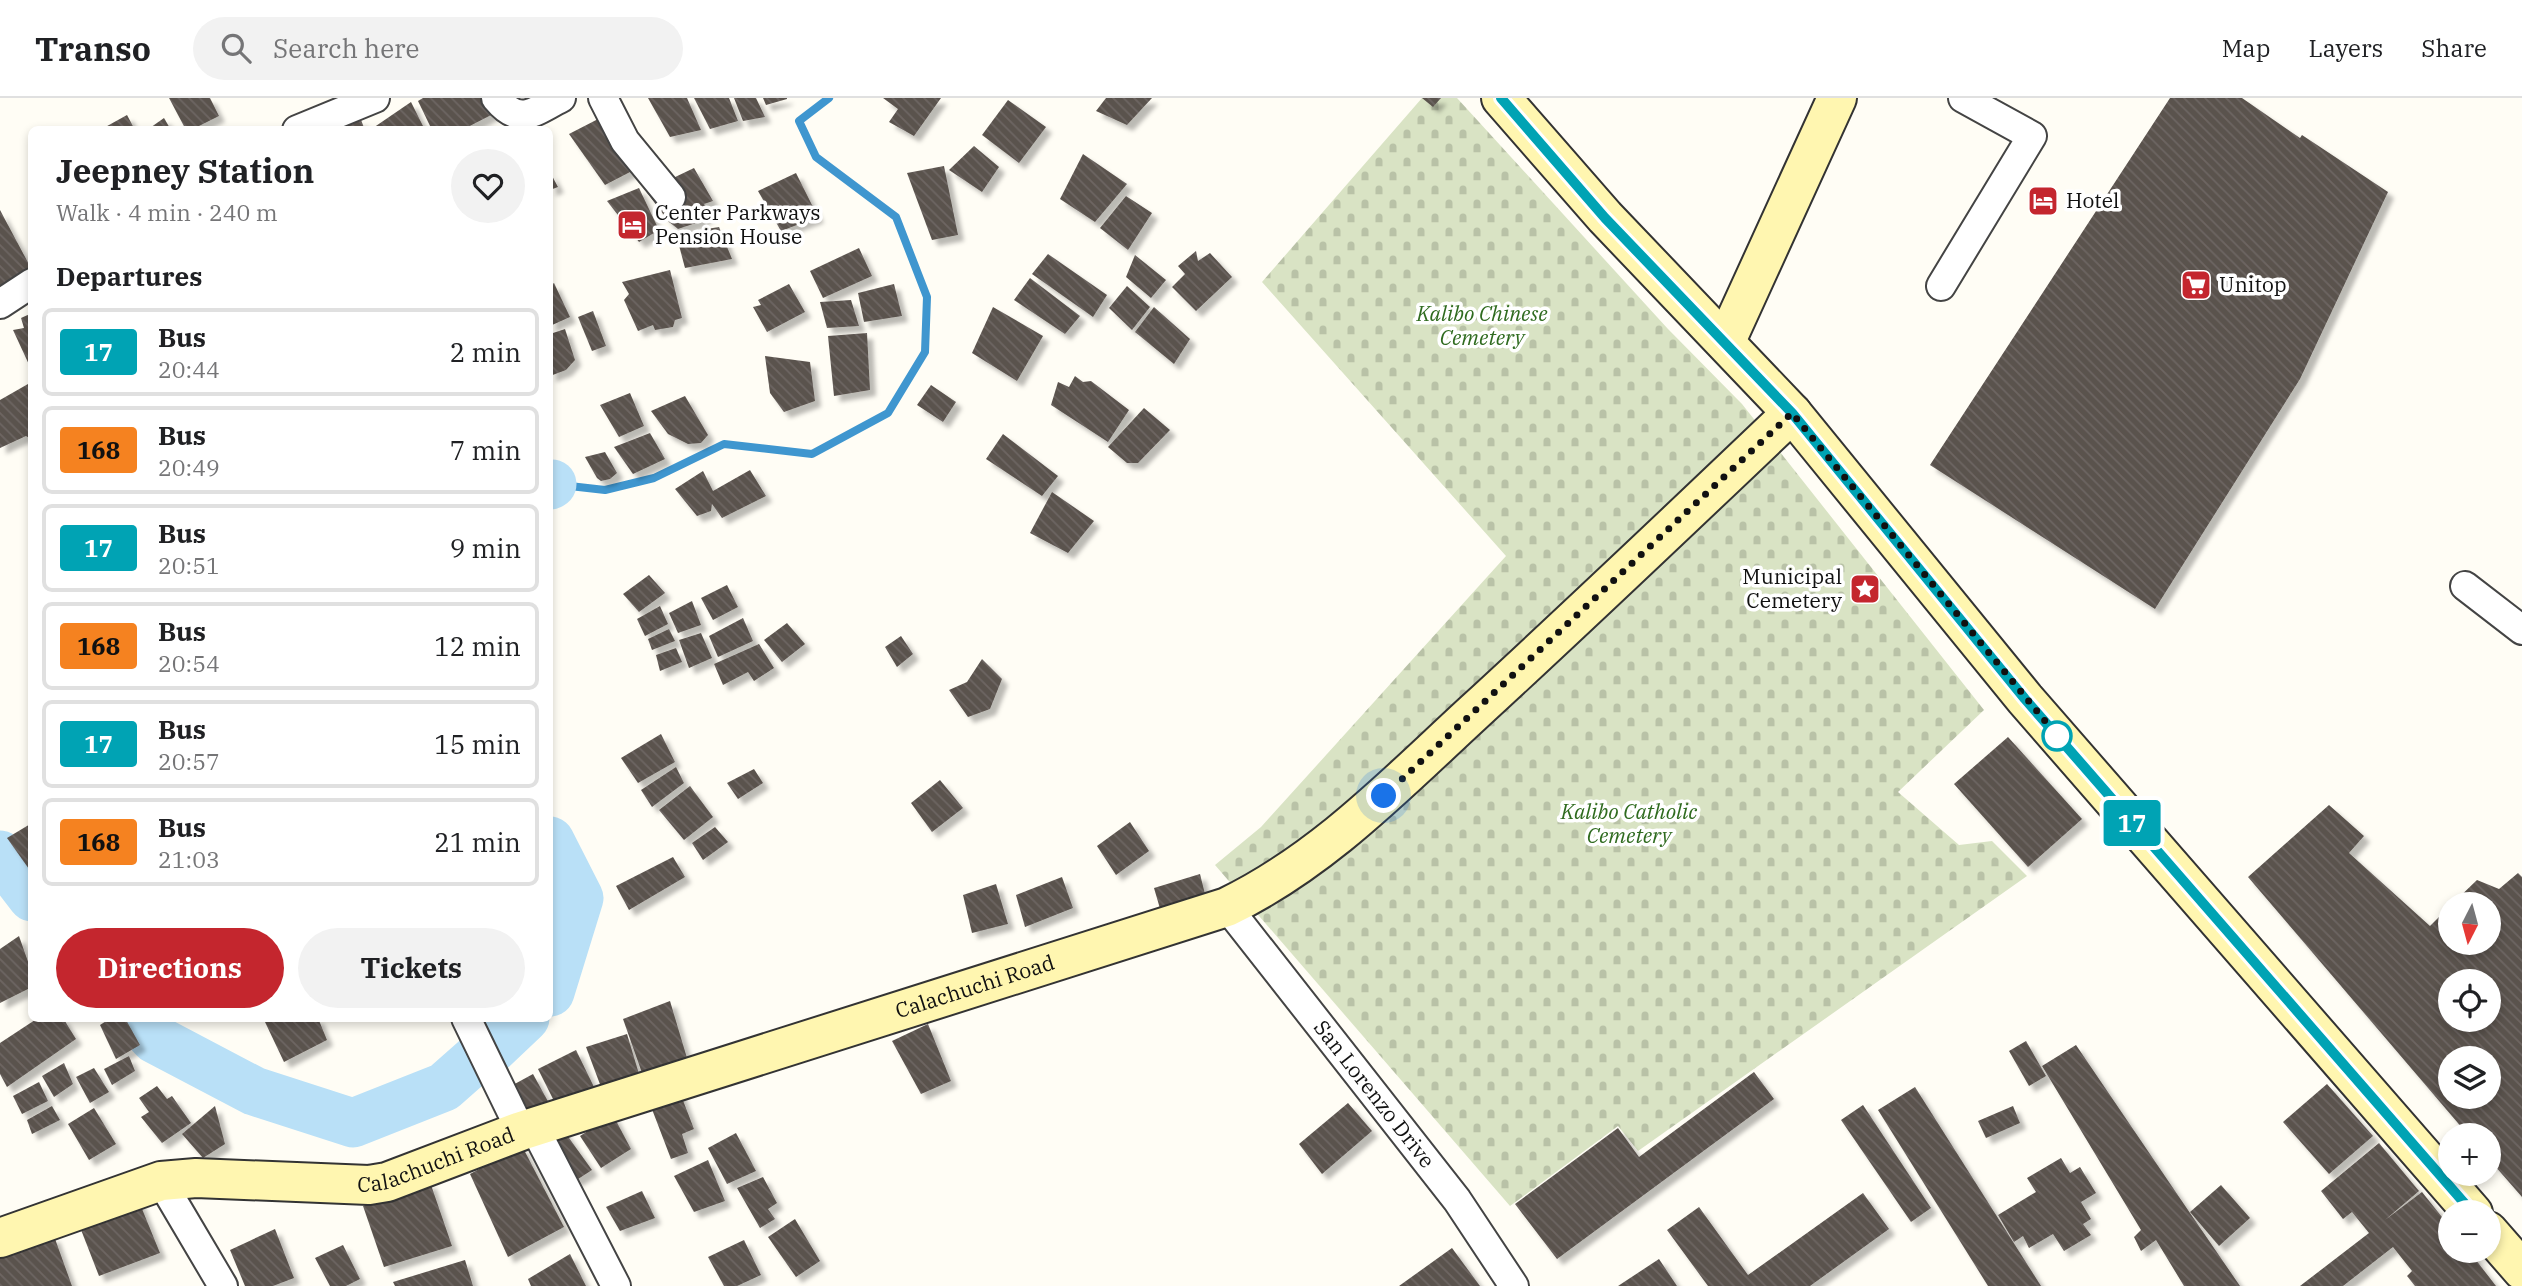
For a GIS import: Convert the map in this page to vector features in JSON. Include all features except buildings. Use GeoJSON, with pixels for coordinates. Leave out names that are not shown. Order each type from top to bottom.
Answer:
{"type":"FeatureCollection","features":[{"type":"Feature","properties":{"kind":"street"},"geometry":{"type":"LineString","coordinates":[[307,126],[375,98]]}},
{"type":"Feature","properties":{"kind":"street"},"geometry":{"type":"LineString","coordinates":[[496,98],[506,110],[525,116],[561,98]]}},
{"type":"Feature","properties":{"kind":"street"},"geometry":{"type":"LineString","coordinates":[[603,98],[625,141],[671,197]]}},
{"type":"Feature","properties":{"kind":"street"},"geometry":{"type":"LineString","coordinates":[[1501,98],[1605,218],[1726,341],[1792,413],[2025,699],[2462,1200]]}},
{"type":"Feature","properties":{"kind":"street"},"geometry":{"type":"LineString","coordinates":[[1726,341],[1837,98]]}},
{"type":"Feature","properties":{"kind":"street"},"geometry":{"type":"LineString","coordinates":[[1941,286],[2032,136],[1964,98]]}},
{"type":"Feature","properties":{"kind":"street"},"geometry":{"type":"LineString","coordinates":[[0,304],[28,286]]}},
{"type":"Feature","properties":{"kind":"street","name":"Calachuchi Road"},"geometry":{"type":"LineString","coordinates":[[0,1238],[161,1181],[196,1178],[378,1184],[387,1182],[528,1129],[1227,907],[1260,891],[1349,828],[1792,413]]}},
{"type":"Feature","properties":{"kind":"street"},"geometry":{"type":"LineString","coordinates":[[2465,586],[2522,630]]}},
{"type":"Feature","properties":{"kind":"street","name":"San Lorenzo Drive"},"geometry":{"type":"LineString","coordinates":[[1227,907],[1457,1200],[1514,1286]]}},
{"type":"Feature","properties":{"kind":"street"},"geometry":{"type":"LineString","coordinates":[[468,1022],[616,1286]]}},
{"type":"Feature","properties":{"kind":"street"},"geometry":{"type":"LineString","coordinates":[[161,1181],[223,1286]]}},
{"type":"Feature","properties":{"kind":"street"},"geometry":{"type":"LineString","coordinates":[[2501,1246],[2522,1270]]}},
{"type":"Feature","properties":{"kind":"green space","name":"Kalibo Catholic Cemetery"},"geometry":{"type":"Polygon","coordinates":[[[1422,98],[1457,98],[1668,329],[1742,404],[1984,710],[1898,792],[1959,845],[1992,841],[2027,876],[1638,1151],[1618,1126],[1510,1206],[1215,865],[1261,827],[1506,556],[1262,282],[1422,98]]]}},
{"type":"Feature","properties":{"kind":"waterway"},"geometry":{"type":"LineString","coordinates":[[553,484],[605,490],[654,478],[724,444],[812,454],[888,413],[925,352],[927,297],[896,217],[816,157],[799,121],[829,98]]}},
{"type":"Feature","properties":{"kind":"waterway"},"geometry":{"type":"LineString","coordinates":[[553,847],[579,898],[553,982]]}},
{"type":"Feature","properties":{"kind":"waterway"},"geometry":{"type":"LineString","coordinates":[[0,855],[28,892]]}},
{"type":"Feature","properties":{"kind":"waterway"},"geometry":{"type":"LineString","coordinates":[[139,1022],[155,1039],[254,1091],[353,1123],[444,1087],[478,1057]]}},
{"type":"Feature","properties":{"kind":"waterway"},"geometry":{"type":"LineString","coordinates":[[491,1050],[521,1022]]}},
{"type":"Feature","properties":{"kind":"bus line","name":"17"},"geometry":{"type":"LineString","coordinates":[[1501,98],[1605,218],[1726,341],[1792,413],[2025,699],[2462,1200]]}},
{"type":"Feature","properties":{"kind":"place","name":"Hotel"},"geometry":{"type":"Point","coordinates":[2043,201]}},
{"type":"Feature","properties":{"kind":"place","name":"Center Parkways Pension House"},"geometry":{"type":"Point","coordinates":[632,225]}},
{"type":"Feature","properties":{"kind":"place","name":"Unitop"},"geometry":{"type":"Point","coordinates":[2196,285]}},
{"type":"Feature","properties":{"kind":"place","name":"Municipal Cemetery"},"geometry":{"type":"Point","coordinates":[1865,589]}},
{"type":"Feature","properties":{"kind":"route"},"geometry":{"type":"LineString","coordinates":[[1384,796],[1792,413],[2059,738],[2057,736]]}},
{"type":"Feature","properties":{"kind":"park label","name":"Kalibo Chinese Cemetery"},"geometry":{"type":"Point","coordinates":[1482,326]}}]}
